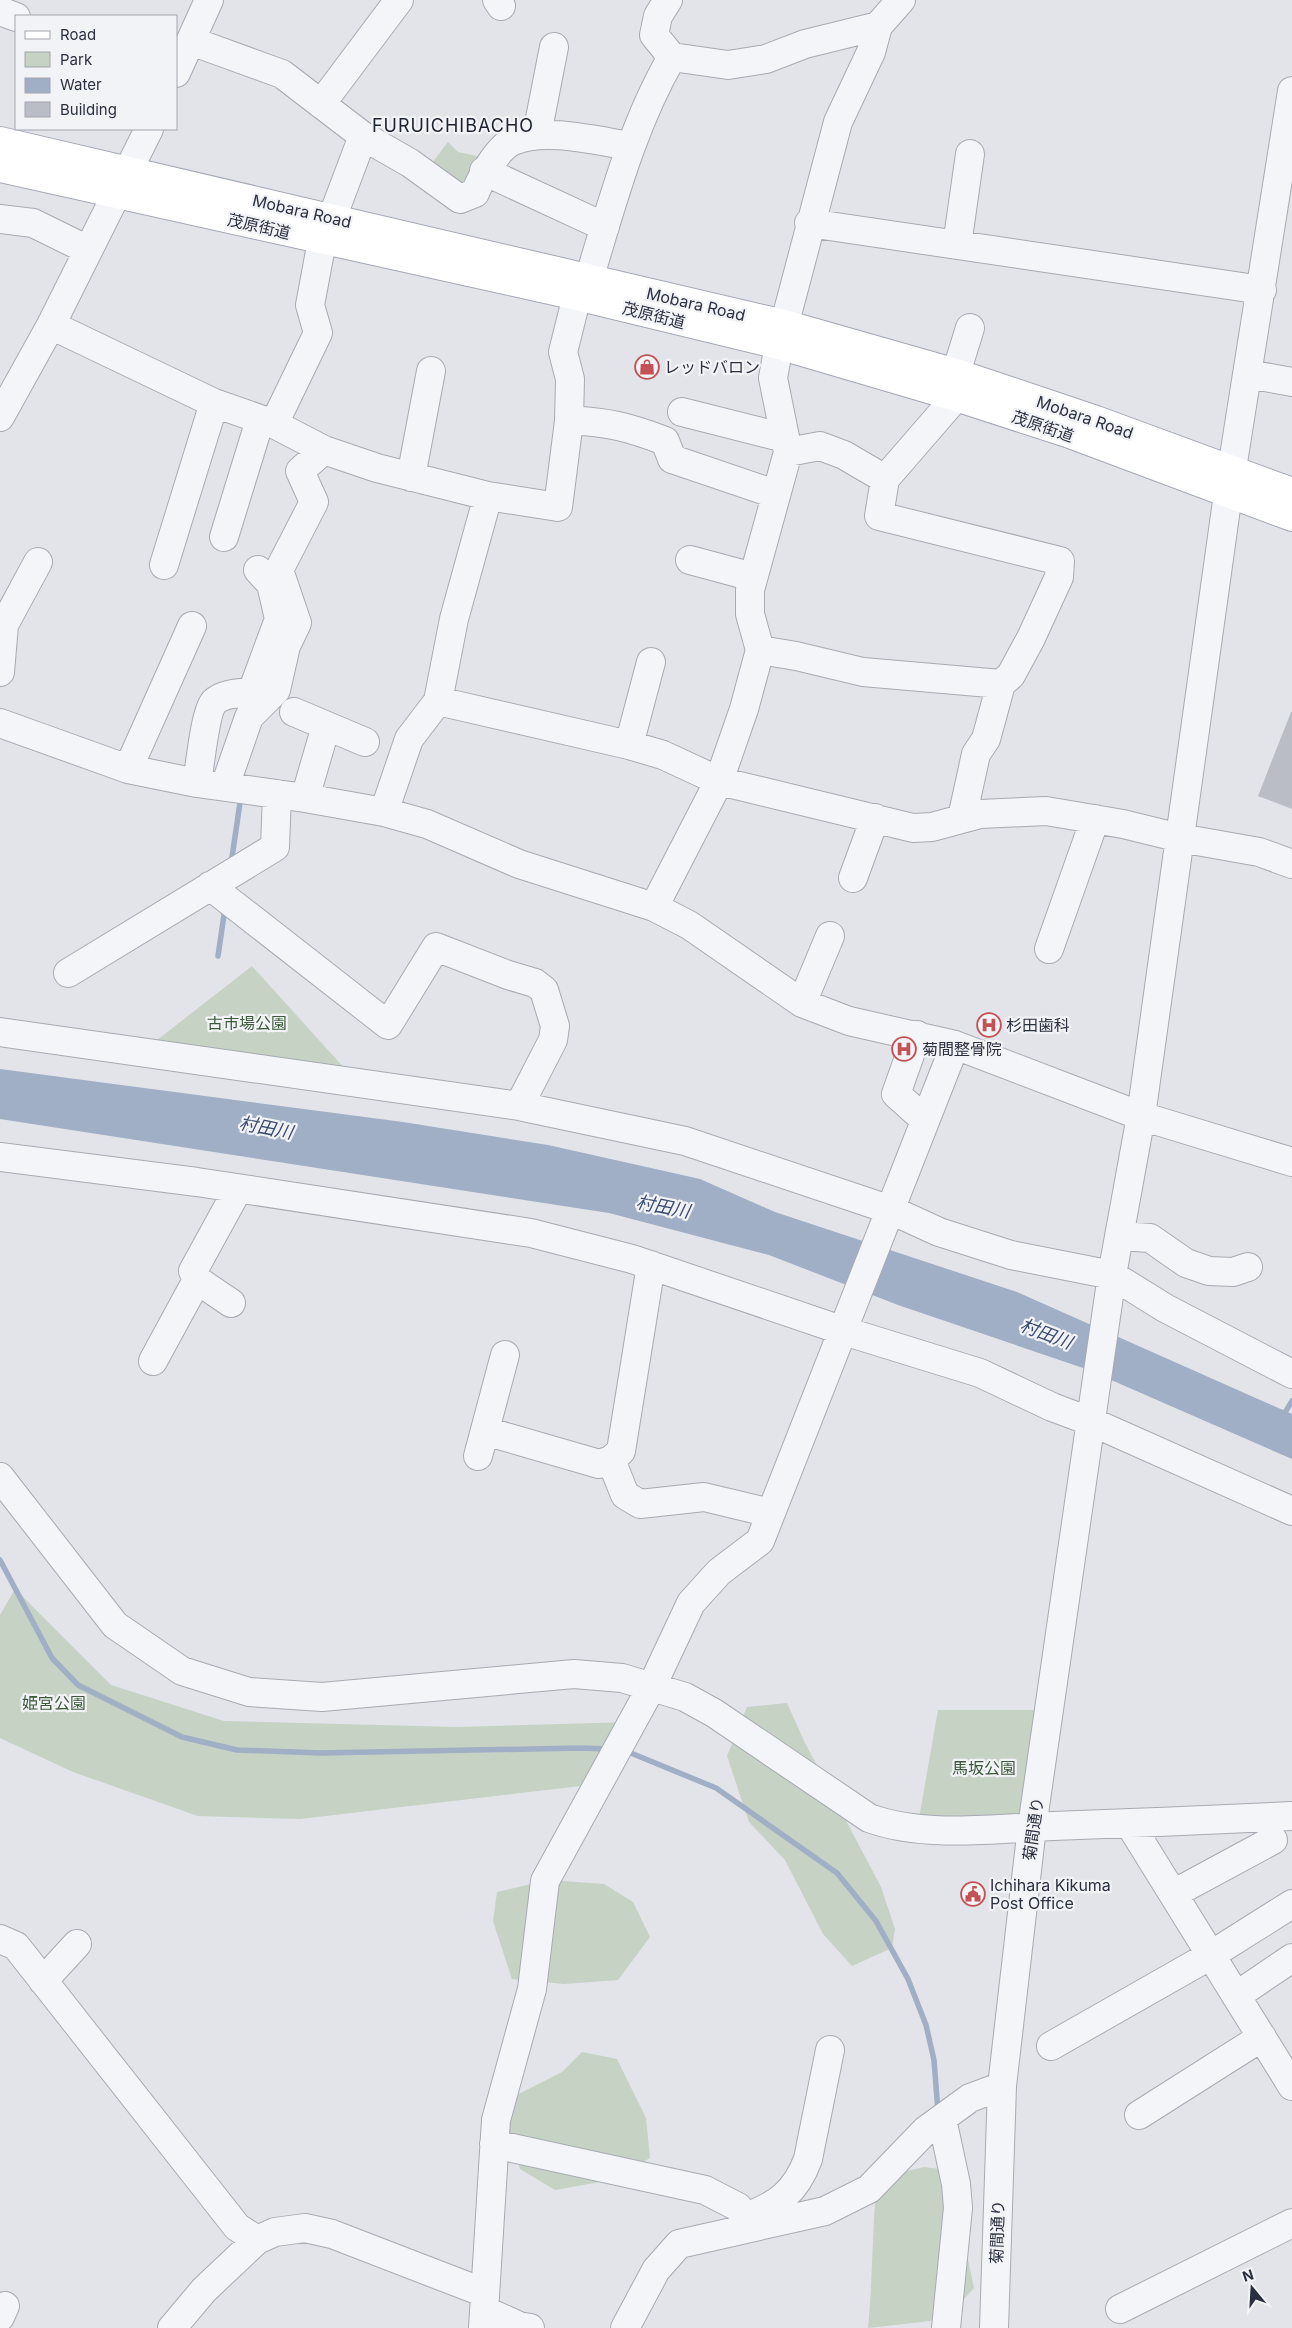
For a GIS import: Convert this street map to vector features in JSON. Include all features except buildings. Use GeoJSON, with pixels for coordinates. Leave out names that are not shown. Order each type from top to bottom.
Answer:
{"type":"FeatureCollection","features":[{"type":"Feature","properties":{"kind":"main road","name":"Mobara Road"},"geometry":{"type":"LineString","coordinates":[[0,141],[123,182],[583,287],[781,335],[956,385],[1230,482],[1292,492]]}},
{"type":"Feature","properties":{"kind":"main road"},"geometry":{"type":"LineString","coordinates":[[0,168],[123,182]]}},
{"type":"Feature","properties":{"kind":"main road"},"geometry":{"type":"LineString","coordinates":[[1230,482],[1292,517]]}},
{"type":"Feature","properties":{"kind":"street"},"geometry":{"type":"LineString","coordinates":[[178,69],[210,0]]}},
{"type":"Feature","properties":{"kind":"street"},"geometry":{"type":"LineString","coordinates":[[321,104],[399,0]]}},
{"type":"Feature","properties":{"kind":"street"},"geometry":{"type":"LineString","coordinates":[[668,0],[658,16],[654,35],[672,57],[728,64],[766,59],[805,44],[878,26]]}},
{"type":"Feature","properties":{"kind":"street"},"geometry":{"type":"LineString","coordinates":[[654,907],[719,781],[744,709],[760,650],[750,614],[750,590],[786,445],[773,378],[781,335],[809,223],[838,122],[871,52],[878,26],[901,0]]}},
{"type":"Feature","properties":{"kind":"street"},"geometry":{"type":"LineString","coordinates":[[0,11],[15,17]]}},
{"type":"Feature","properties":{"kind":"street"},"geometry":{"type":"LineString","coordinates":[[191,41],[282,74],[363,136],[410,163],[460,200],[474,193],[484,171],[511,141],[537,134],[631,146]]}},
{"type":"Feature","properties":{"kind":"street"},"geometry":{"type":"LineString","coordinates":[[537,134],[554,47]]}},
{"type":"Feature","properties":{"kind":"street"},"geometry":{"type":"LineString","coordinates":[[51,326],[214,403],[267,422],[324,450],[411,477],[488,496],[558,508],[569,421],[570,379],[564,352],[576,307],[631,146],[659,79],[672,57]]}},
{"type":"Feature","properties":{"kind":"street","name":"菊間通り"},"geometry":{"type":"LineString","coordinates":[[994,2328],[1002,2086],[1032,1827],[1112,1275],[1141,1116],[1230,482],[1262,290],[1292,91]]}},
{"type":"Feature","properties":{"kind":"street"},"geometry":{"type":"LineString","coordinates":[[0,417],[51,326],[149,130]]}},
{"type":"Feature","properties":{"kind":"street"},"geometry":{"type":"LineString","coordinates":[[224,537],[267,422],[318,333],[310,305],[327,230],[363,136]]}},
{"type":"Feature","properties":{"kind":"street"},"geometry":{"type":"LineString","coordinates":[[957,245],[970,154]]}},
{"type":"Feature","properties":{"kind":"street"},"geometry":{"type":"LineString","coordinates":[[484,171],[604,227]]}},
{"type":"Feature","properties":{"kind":"street"},"geometry":{"type":"LineString","coordinates":[[0,220],[33,223],[88,250]]}},
{"type":"Feature","properties":{"kind":"street"},"geometry":{"type":"LineString","coordinates":[[809,223],[1262,290]]}},
{"type":"Feature","properties":{"kind":"street"},"geometry":{"type":"LineString","coordinates":[[962,818],[976,754],[986,739],[1001,684],[1011,675],[1032,638],[1059,577],[1060,561],[879,516],[885,479],[956,385],[970,328]]}},
{"type":"Feature","properties":{"kind":"street"},"geometry":{"type":"LineString","coordinates":[[411,477],[431,371]]}},
{"type":"Feature","properties":{"kind":"street"},"geometry":{"type":"LineString","coordinates":[[1248,374],[1292,382]]}},
{"type":"Feature","properties":{"kind":"street"},"geometry":{"type":"LineString","coordinates":[[164,565],[214,403]]}},
{"type":"Feature","properties":{"kind":"street"},"geometry":{"type":"LineString","coordinates":[[682,412],[786,445],[820,446],[844,455],[885,479]]}},
{"type":"Feature","properties":{"kind":"street"},"geometry":{"type":"LineString","coordinates":[[569,421],[588,420],[630,427],[665,441],[672,459],[775,494]]}},
{"type":"Feature","properties":{"kind":"street"},"geometry":{"type":"LineString","coordinates":[[225,786],[249,717],[276,690],[286,646],[298,624],[279,570],[314,502],[300,472],[324,450]]}},
{"type":"Feature","properties":{"kind":"street"},"geometry":{"type":"LineString","coordinates":[[384,812],[409,739],[438,701],[454,618],[488,496]]}},
{"type":"Feature","properties":{"kind":"street"},"geometry":{"type":"LineString","coordinates":[[690,560],[753,577]]}},
{"type":"Feature","properties":{"kind":"street"},"geometry":{"type":"LineString","coordinates":[[0,672],[4,625],[38,562]]}},
{"type":"Feature","properties":{"kind":"street"},"geometry":{"type":"LineString","coordinates":[[197,783],[209,712],[215,701],[227,695],[252,692],[279,619],[271,584],[258,570]]}},
{"type":"Feature","properties":{"kind":"street"},"geometry":{"type":"LineString","coordinates":[[128,770],[192,626]]}},
{"type":"Feature","properties":{"kind":"street"},"geometry":{"type":"LineString","coordinates":[[760,650],[796,656],[863,672],[1001,684]]}},
{"type":"Feature","properties":{"kind":"street"},"geometry":{"type":"LineString","coordinates":[[629,745],[651,662]]}},
{"type":"Feature","properties":{"kind":"street"},"geometry":{"type":"LineString","coordinates":[[438,701],[629,745],[663,755],[719,781],[913,828],[932,827],[980,814],[1046,811],[1259,852],[1292,864]]}},
{"type":"Feature","properties":{"kind":"street"},"geometry":{"type":"LineString","coordinates":[[294,712],[365,742]]}},
{"type":"Feature","properties":{"kind":"street"},"geometry":{"type":"LineString","coordinates":[[0,723],[128,770],[197,783],[305,798],[384,812],[427,824],[519,864],[654,907],[689,925],[802,1003],[849,1021],[955,1045],[1141,1116],[1292,1162]]}},
{"type":"Feature","properties":{"kind":"street"},"geometry":{"type":"LineString","coordinates":[[305,798],[326,726]]}},
{"type":"Feature","properties":{"kind":"street"},"geometry":{"type":"LineString","coordinates":[[68,973],[275,847],[278,794]]}},
{"type":"Feature","properties":{"kind":"street"},"geometry":{"type":"LineString","coordinates":[[854,878],[875,818]]}},
{"type":"Feature","properties":{"kind":"street"},"geometry":{"type":"LineString","coordinates":[[1049,949],[1095,819]]}},
{"type":"Feature","properties":{"kind":"street"},"geometry":{"type":"LineString","coordinates":[[210,886],[388,1025],[436,947],[508,975],[535,983],[544,990],[555,1026],[553,1040],[519,1106]]}},
{"type":"Feature","properties":{"kind":"street"},"geometry":{"type":"LineString","coordinates":[[802,1003],[830,936]]}},
{"type":"Feature","properties":{"kind":"street"},"geometry":{"type":"LineString","coordinates":[[0,1032],[237,1064],[519,1106],[685,1141],[891,1210],[939,1232],[1011,1254],[1112,1275],[1165,1308],[1292,1374]]}},
{"type":"Feature","properties":{"kind":"street"},"geometry":{"type":"LineString","coordinates":[[917,1035],[896,1094],[925,1120]]}},
{"type":"Feature","properties":{"kind":"street"},"geometry":{"type":"LineString","coordinates":[[484,2311],[496,2120],[532,1988],[545,1880],[652,1686],[691,1603],[719,1572],[760,1542],[955,1045]]}},
{"type":"Feature","properties":{"kind":"street"},"geometry":{"type":"LineString","coordinates":[[0,1157],[238,1189],[531,1233],[651,1265],[844,1331],[980,1373],[1052,1407],[1092,1422],[1292,1510]]}},
{"type":"Feature","properties":{"kind":"street"},"geometry":{"type":"LineString","coordinates":[[230,1303],[198,1280],[193,1271],[238,1189]]}},
{"type":"Feature","properties":{"kind":"street"},"geometry":{"type":"LineString","coordinates":[[1120,1236],[1150,1238],[1186,1263],[1208,1271],[1233,1272],[1248,1267]]}},
{"type":"Feature","properties":{"kind":"street"},"geometry":{"type":"LineString","coordinates":[[505,1355],[482,1444],[599,1464],[611,1460],[621,1451],[651,1265]]}},
{"type":"Feature","properties":{"kind":"street"},"geometry":{"type":"LineString","coordinates":[[153,1361],[198,1280]]}},
{"type":"Feature","properties":{"kind":"street"},"geometry":{"type":"LineString","coordinates":[[611,1460],[625,1495],[640,1504],[704,1498],[771,1513]]}},
{"type":"Feature","properties":{"kind":"street"},"geometry":{"type":"LineString","coordinates":[[0,1477],[115,1625],[182,1671],[249,1692],[322,1697],[574,1674],[622,1678],[685,1697],[714,1713],[869,1818],[892,1826],[917,1830],[1292,1816]]}},
{"type":"Feature","properties":{"kind":"street"},"geometry":{"type":"LineString","coordinates":[[1129,1823],[1292,2086]]}},
{"type":"Feature","properties":{"kind":"street"},"geometry":{"type":"LineString","coordinates":[[1173,1894],[1273,1840]]}},
{"type":"Feature","properties":{"kind":"street"},"geometry":{"type":"LineString","coordinates":[[1051,2046],[1211,1955],[1292,1904]]}},
{"type":"Feature","properties":{"kind":"street"},"geometry":{"type":"LineString","coordinates":[[0,1939],[16,1946],[237,2227],[257,2240]]}},
{"type":"Feature","properties":{"kind":"street"},"geometry":{"type":"LineString","coordinates":[[44,1981],[77,1944]]}},
{"type":"Feature","properties":{"kind":"street"},"geometry":{"type":"LineString","coordinates":[[1236,1996],[1292,1958]]}},
{"type":"Feature","properties":{"kind":"street"},"geometry":{"type":"LineString","coordinates":[[1139,2114],[1262,2037]]}},
{"type":"Feature","properties":{"kind":"street"},"geometry":{"type":"LineString","coordinates":[[748,2222],[783,2197],[802,2175],[808,2159],[830,2050]]}},
{"type":"Feature","properties":{"kind":"street"},"geometry":{"type":"LineString","coordinates":[[625,2328],[656,2270],[679,2244],[748,2222],[825,2210],[870,2189],[926,2130],[970,2098],[1002,2086]]}},
{"type":"Feature","properties":{"kind":"street"},"geometry":{"type":"LineString","coordinates":[[942,2119],[956,2184],[958,2208],[946,2328]]}},
{"type":"Feature","properties":{"kind":"street"},"geometry":{"type":"LineString","coordinates":[[494,2144],[705,2190],[738,2207],[748,2222]]}},
{"type":"Feature","properties":{"kind":"street"},"geometry":{"type":"LineString","coordinates":[[1120,2309],[1292,2223]]}},
{"type":"Feature","properties":{"kind":"street"},"geometry":{"type":"LineString","coordinates":[[172,2328],[204,2290],[257,2240],[275,2232],[305,2228],[332,2234],[484,2311],[519,2326],[530,2328]]}},
{"type":"Feature","properties":{"kind":"green space"},"geometry":{"type":"Polygon","coordinates":[[[448,142],[458,152],[486,158],[468,184],[459,187],[429,167],[448,142]]]}},
{"type":"Feature","properties":{"kind":"green space","name":"古市場公園"},"geometry":{"type":"Polygon","coordinates":[[[252,966],[356,1081],[143,1051],[252,966]]]}},
{"type":"Feature","properties":{"kind":"green space","name":"姫宮公園"},"geometry":{"type":"Polygon","coordinates":[[[15,1589],[111,1685],[224,1721],[456,1727],[632,1722],[598,1784],[300,1819],[198,1816],[73,1772],[0,1738],[0,1615],[15,1589]]]}},
{"type":"Feature","properties":{"kind":"green space"},"geometry":{"type":"Polygon","coordinates":[[[787,1703],[805,1743],[881,1887],[895,1929],[892,1948],[852,1966],[823,1934],[785,1860],[749,1822],[727,1756],[747,1707],[787,1703]]]}},
{"type":"Feature","properties":{"kind":"green space","name":"馬坂公園"},"geometry":{"type":"Polygon","coordinates":[[[938,1710],[1050,1710],[1032,1827],[917,1830],[938,1710]]]}},
{"type":"Feature","properties":{"kind":"green space"},"geometry":{"type":"Polygon","coordinates":[[[548,1880],[604,1884],[633,1902],[650,1937],[618,1980],[564,1984],[512,1979],[493,1921],[497,1892],[548,1880]]]}},
{"type":"Feature","properties":{"kind":"green space"},"geometry":{"type":"Polygon","coordinates":[[[582,2052],[617,2059],[646,2118],[650,2158],[611,2180],[555,2190],[520,2169],[504,2120],[507,2100],[562,2072],[582,2052]]]}},
{"type":"Feature","properties":{"kind":"green space"},"geometry":{"type":"Polygon","coordinates":[[[924,2167],[963,2172],[966,2250],[974,2288],[950,2314],[930,2321],[868,2328],[877,2178],[924,2167]]]}},
{"type":"Feature","properties":{"kind":"water","name":"村田川"},"geometry":{"type":"Polygon","coordinates":[[[0,1069],[403,1122],[548,1145],[700,1179],[775,1212],[1017,1292],[1292,1414],[1292,1459],[1086,1369],[898,1305],[769,1255],[609,1213],[0,1119],[0,1069]]]}},
{"type":"Feature","properties":{"kind":"waterway"},"geometry":{"type":"LineString","coordinates":[[231,864],[241,796]]}},
{"type":"Feature","properties":{"kind":"waterway"},"geometry":{"type":"LineString","coordinates":[[218,956],[225,908]]}},
{"type":"Feature","properties":{"kind":"waterway"},"geometry":{"type":"LineString","coordinates":[[1283,1416],[1292,1401]]}},
{"type":"Feature","properties":{"kind":"waterway"},"geometry":{"type":"LineString","coordinates":[[0,1560],[52,1658],[78,1685],[182,1737],[237,1750],[321,1753],[609,1749]]}},
{"type":"Feature","properties":{"kind":"waterway"},"geometry":{"type":"LineString","coordinates":[[626,1751],[716,1788],[837,1873],[876,1921],[908,1979],[926,2025],[934,2060],[938,2112]]}},
{"type":"Feature","properties":{"kind":"place","name":"レッドバロン"},"geometry":{"type":"Point","coordinates":[647,367]}},
{"type":"Feature","properties":{"kind":"place","name":"杉田歯科"},"geometry":{"type":"Point","coordinates":[989,1025]}},
{"type":"Feature","properties":{"kind":"place","name":"菊間整骨院"},"geometry":{"type":"Point","coordinates":[904,1049]}},
{"type":"Feature","properties":{"kind":"place","name":"Ichihara Kikuma Post Office"},"geometry":{"type":"Point","coordinates":[973,1894]}},
{"type":"Feature","properties":{"kind":"district","name":"FURUICHIBACHO"},"geometry":{"type":"Point","coordinates":[453,126]}}]}
